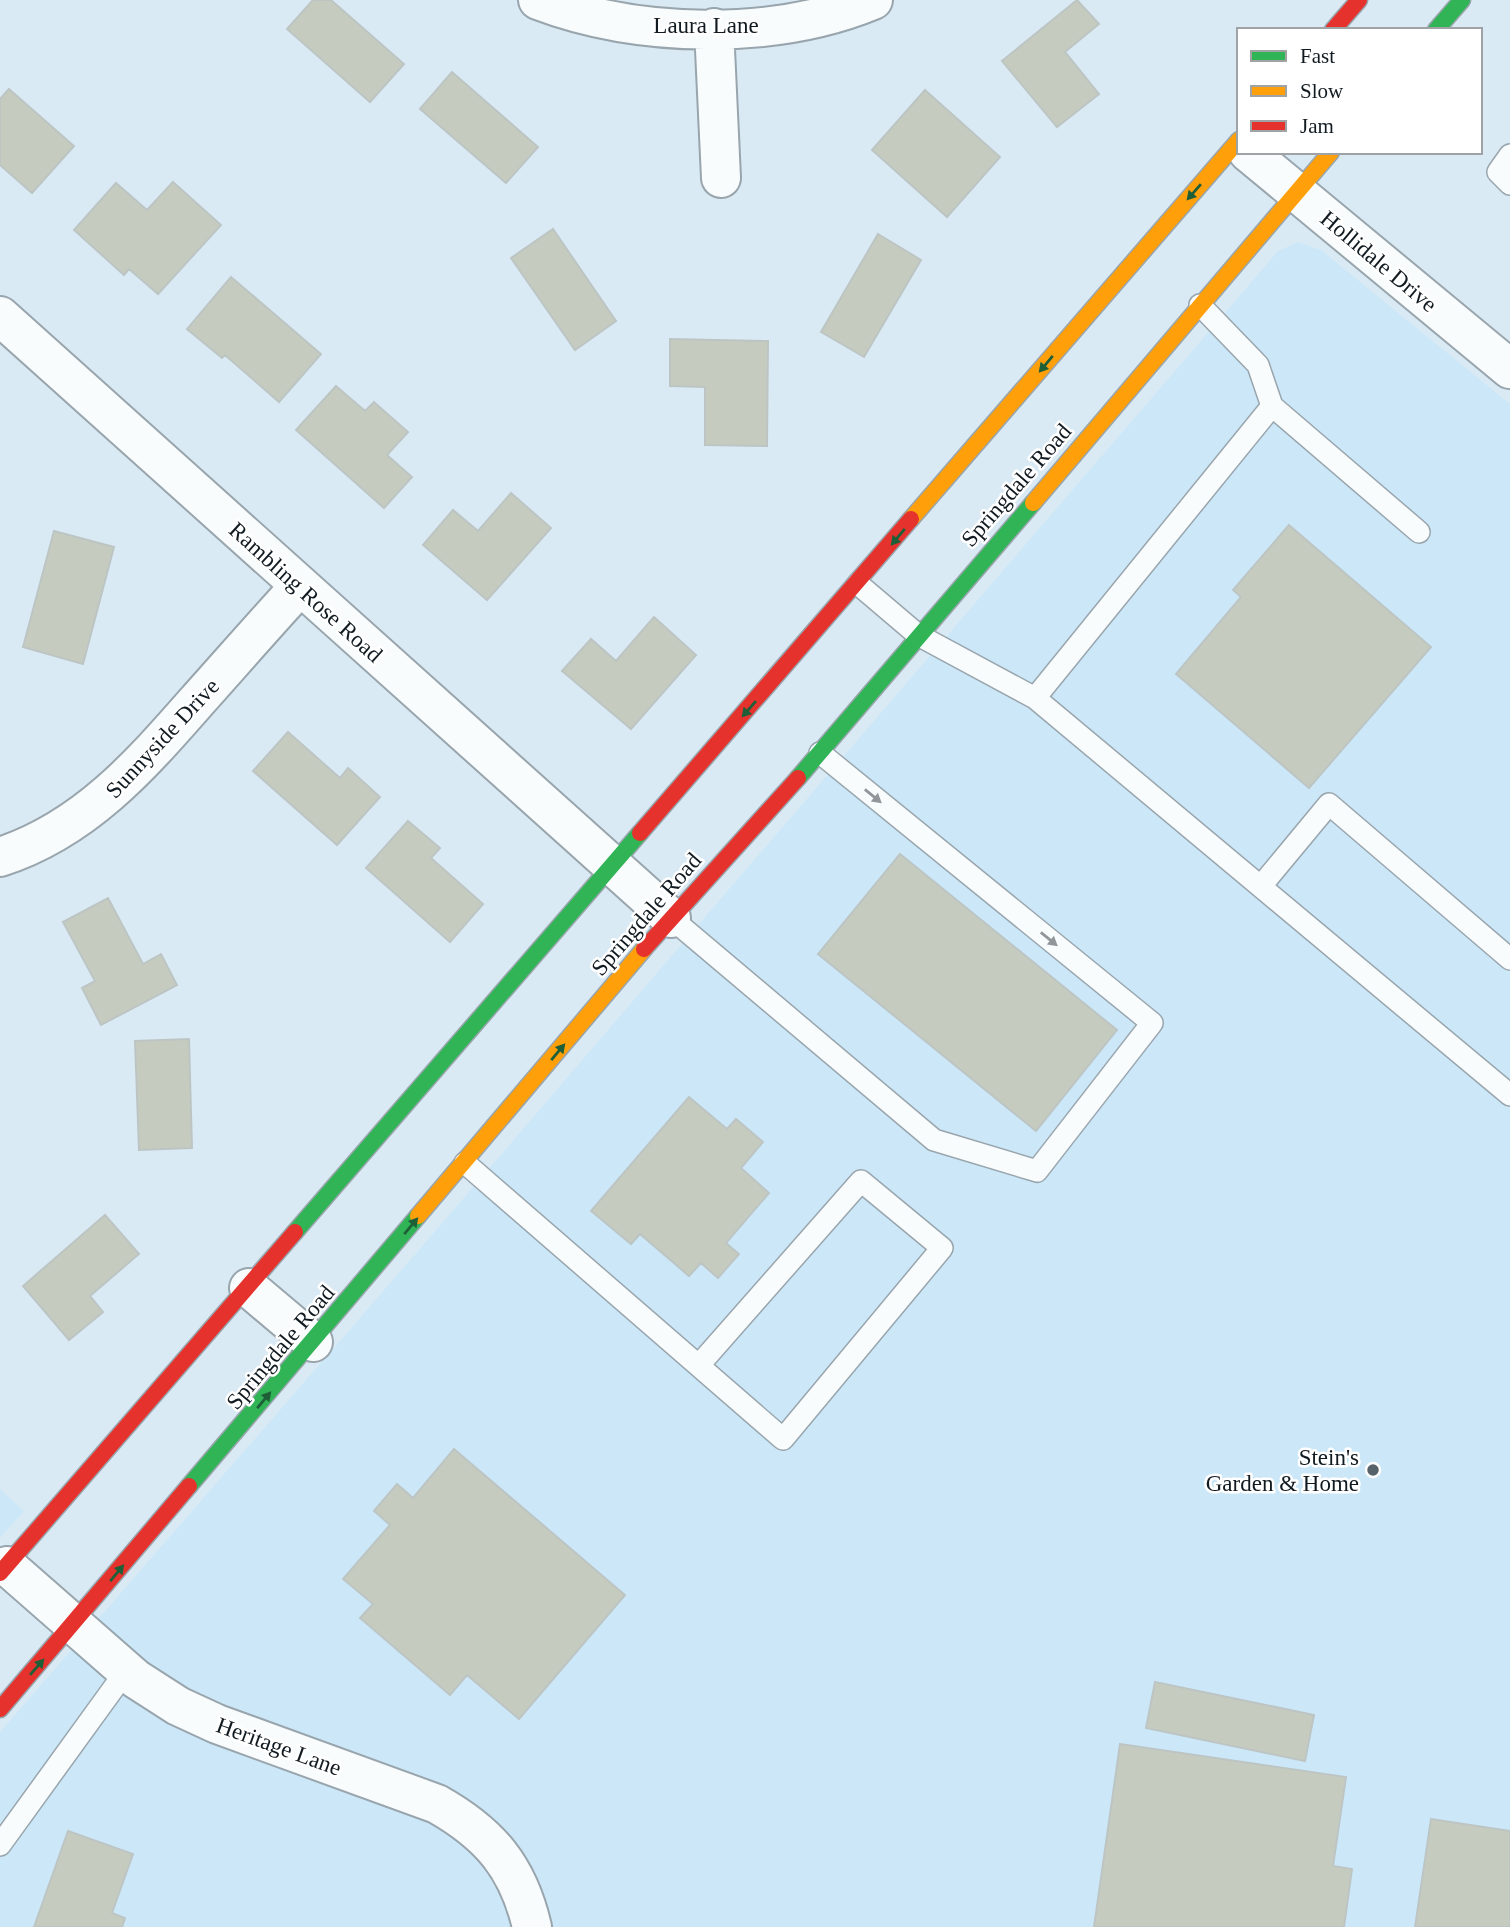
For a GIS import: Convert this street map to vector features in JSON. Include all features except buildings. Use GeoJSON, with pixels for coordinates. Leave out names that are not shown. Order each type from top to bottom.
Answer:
{"type":"FeatureCollection","features":[{"type":"Feature","properties":{"kind":"street","name":"Laura Lane"},"geometry":{"type":"LineString","coordinates":[[538,0],[594,18],[632,24],[714,28],[786,24],[873,0]]}},
{"type":"Feature","properties":{"kind":"street"},"geometry":{"type":"LineString","coordinates":[[1335,28],[1359,0]]}},
{"type":"Feature","properties":{"kind":"street"},"geometry":{"type":"LineString","coordinates":[[1438,28],[1462,0]]}},
{"type":"Feature","properties":{"kind":"street"},"geometry":{"type":"LineString","coordinates":[[714,28],[721,178]]}},
{"type":"Feature","properties":{"kind":"street"},"geometry":{"type":"LineString","coordinates":[[2,1566],[249,1288],[1237,150]]}},
{"type":"Feature","properties":{"kind":"street","name":"Hollidale Drive"},"geometry":{"type":"LineString","coordinates":[[1252,154],[1510,369]]}},
{"type":"Feature","properties":{"kind":"street","name":"Springdale Road"},"geometry":{"type":"LineString","coordinates":[[0,1709],[671,918],[820,752],[1329,154]]}},
{"type":"Feature","properties":{"kind":"street","name":"Rambling Rose Road"},"geometry":{"type":"LineString","coordinates":[[0,316],[611,868],[671,918]]}},
{"type":"Feature","properties":{"kind":"street","name":"Sunnyside Drive"},"geometry":{"type":"LineString","coordinates":[[0,857],[25,849],[70,825],[104,801],[159,745],[300,586]]}},
{"type":"Feature","properties":{"kind":"street"},"geometry":{"type":"LineString","coordinates":[[249,1288],[313,1342]]}},
{"type":"Feature","properties":{"kind":"street","name":"Heritage Lane"},"geometry":{"type":"LineString","coordinates":[[2,1566],[126,1671],[178,1706],[217,1724],[437,1804],[469,1822],[504,1859],[524,1893],[531,1927]]}},
{"type":"Feature","properties":{"kind":"lane"},"geometry":{"type":"LineString","coordinates":[[1510,155],[1497,172],[1510,184]]}},
{"type":"Feature","properties":{"kind":"lane"},"geometry":{"type":"LineString","coordinates":[[1200,305],[1258,365],[1272,406],[1419,531]]}},
{"type":"Feature","properties":{"kind":"lane"},"geometry":{"type":"LineString","coordinates":[[1035,698],[1272,406]]}},
{"type":"Feature","properties":{"kind":"lane"},"geometry":{"type":"LineString","coordinates":[[858,584],[918,635],[1035,698],[1510,1095]]}},
{"type":"Feature","properties":{"kind":"lane"},"geometry":{"type":"LineString","coordinates":[[671,918],[934,1140],[1037,1171],[1152,1023],[820,752]]}},
{"type":"Feature","properties":{"kind":"lane"},"geometry":{"type":"LineString","coordinates":[[1261,887],[1328,804],[1510,959]]}},
{"type":"Feature","properties":{"kind":"lane"},"geometry":{"type":"LineString","coordinates":[[465,1163],[783,1439],[942,1248],[860,1181],[699,1366]]}},
{"type":"Feature","properties":{"kind":"lane"},"geometry":{"type":"LineString","coordinates":[[0,1845],[126,1671]]}},
{"type":"Feature","properties":{"kind":"shaded area"},"geometry":{"type":"Polygon","coordinates":[[[1298,242],[1321,250],[1510,404],[1510,1927],[0,1927],[0,1732],[405,1266],[1278,251],[1298,242]]]}},
{"type":"Feature","properties":{"kind":"shaded area"},"geometry":{"type":"Polygon","coordinates":[[[0,1489],[24,1511],[0,1538],[0,1489]]]}},
{"type":"Feature","properties":{"kind":"traffic: fast"},"geometry":{"type":"LineString","coordinates":[[1438,28],[1462,0]]}},
{"type":"Feature","properties":{"kind":"traffic: fast"},"geometry":{"type":"LineString","coordinates":[[798,778],[1033,503]]}},
{"type":"Feature","properties":{"kind":"traffic: fast"},"geometry":{"type":"LineString","coordinates":[[295,1232],[640,833]]}},
{"type":"Feature","properties":{"kind":"traffic: fast"},"geometry":{"type":"LineString","coordinates":[[189,1486],[418,1216]]}},
{"type":"Feature","properties":{"kind":"traffic: slow"},"geometry":{"type":"LineString","coordinates":[[911,519],[1237,142]]}},
{"type":"Feature","properties":{"kind":"traffic: slow"},"geometry":{"type":"LineString","coordinates":[[1033,503],[1329,154]]}},
{"type":"Feature","properties":{"kind":"traffic: slow"},"geometry":{"type":"LineString","coordinates":[[418,1216],[644,949]]}},
{"type":"Feature","properties":{"kind":"traffic: jam"},"geometry":{"type":"LineString","coordinates":[[1335,28],[1359,0]]}},
{"type":"Feature","properties":{"kind":"traffic: jam"},"geometry":{"type":"LineString","coordinates":[[640,833],[911,519]]}},
{"type":"Feature","properties":{"kind":"traffic: jam"},"geometry":{"type":"LineString","coordinates":[[644,949],[798,778]]}},
{"type":"Feature","properties":{"kind":"traffic: jam"},"geometry":{"type":"LineString","coordinates":[[0,1573],[295,1232]]}},
{"type":"Feature","properties":{"kind":"traffic: jam"},"geometry":{"type":"LineString","coordinates":[[0,1709],[189,1486]]}},
{"type":"Feature","properties":{"kind":"place","name":"Stein's Garden & Home"},"geometry":{"type":"Point","coordinates":[1373,1470]}}]}
